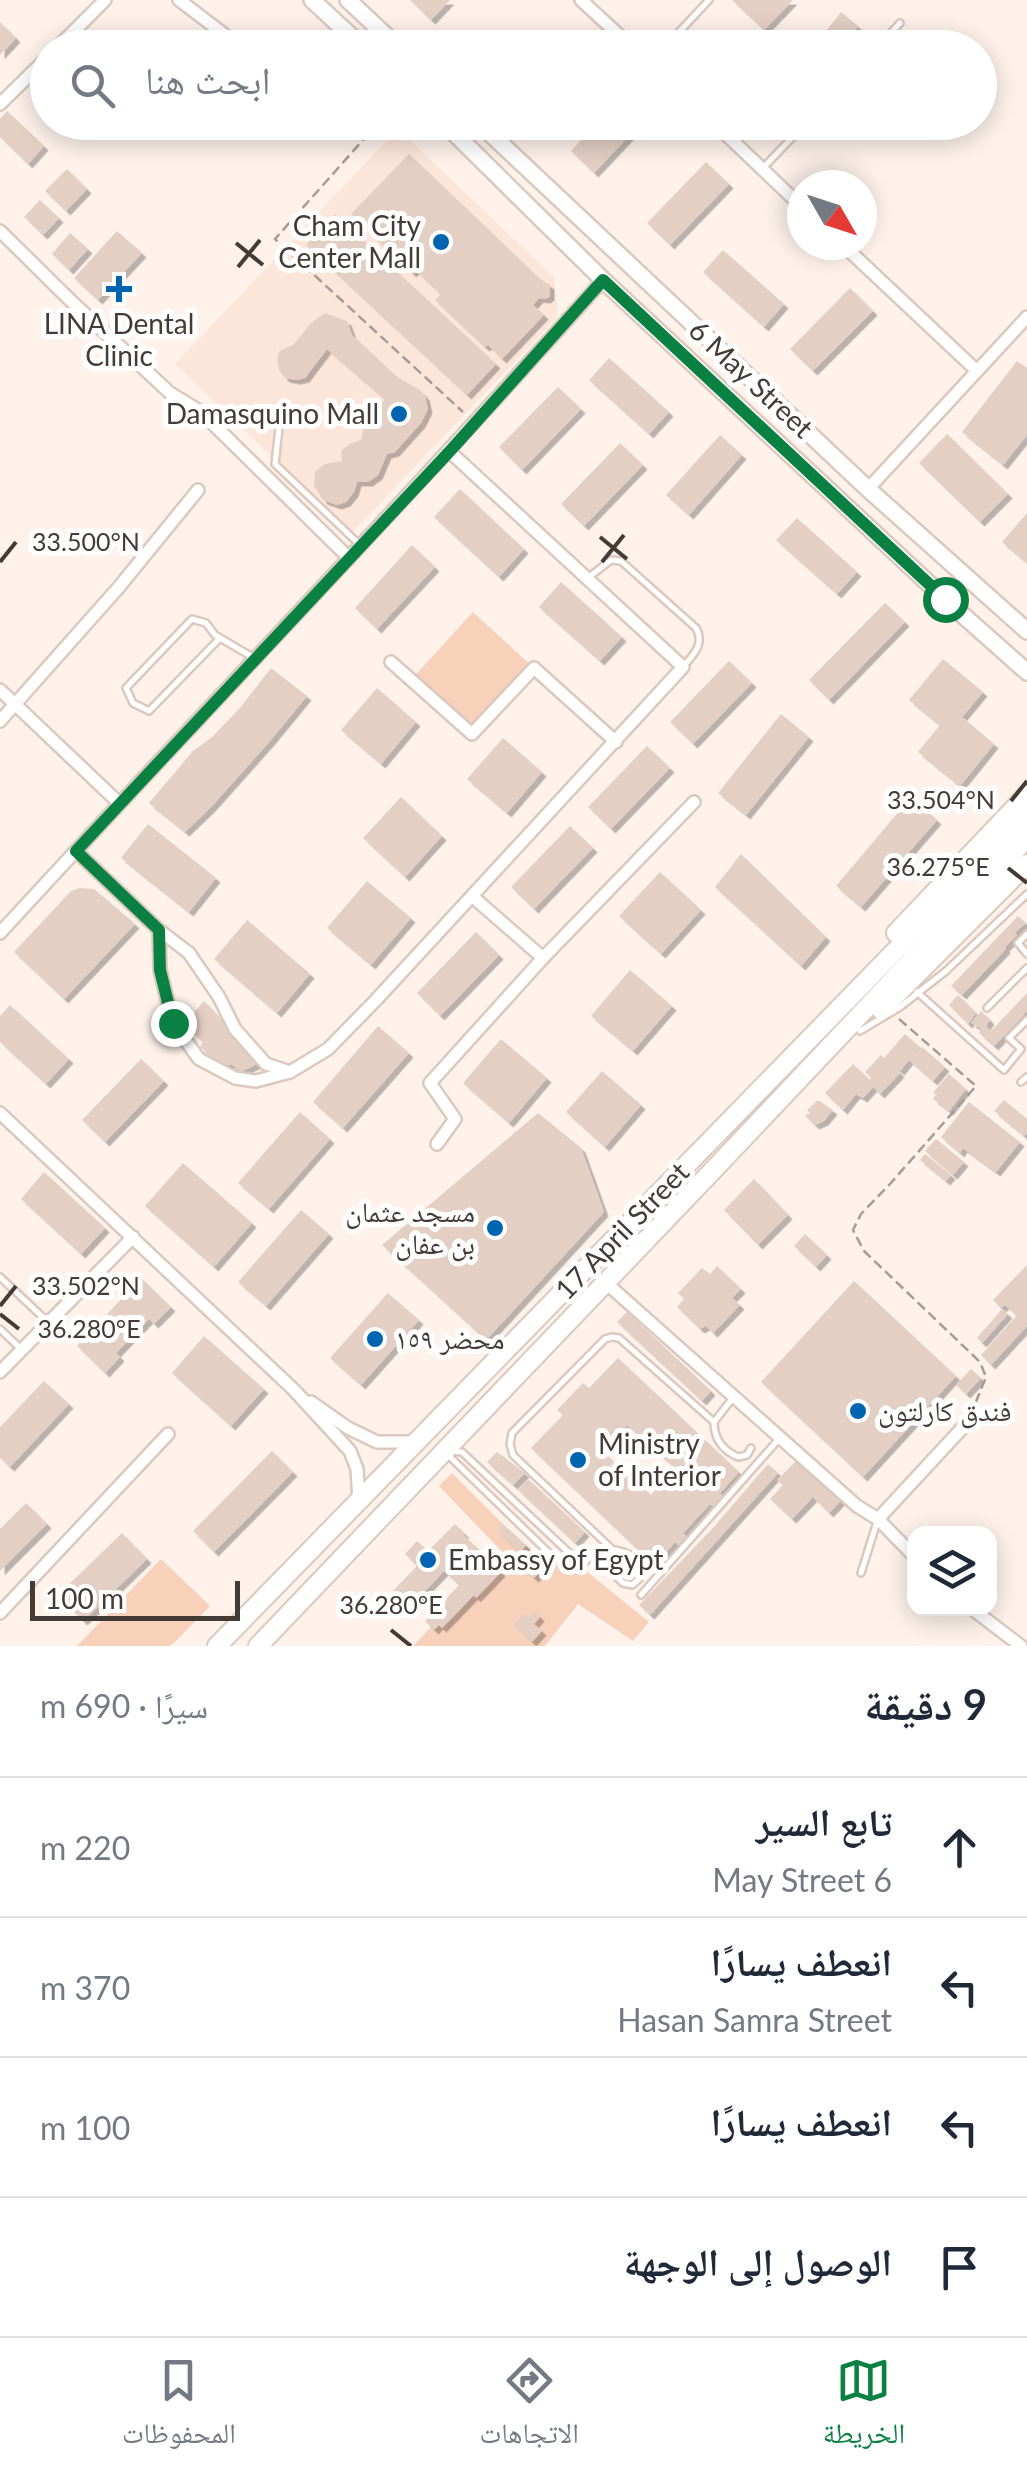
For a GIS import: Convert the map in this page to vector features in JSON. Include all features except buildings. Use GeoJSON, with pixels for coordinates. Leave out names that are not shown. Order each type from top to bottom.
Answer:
{"type":"FeatureCollection","features":[{"type":"Feature","properties":{"kind":"main road"},"geometry":{"type":"LineString","coordinates":[[312,0],[344,30]]}},
{"type":"Feature","properties":{"kind":"main road"},"geometry":{"type":"LineString","coordinates":[[358,3],[382,30]]}},
{"type":"Feature","properties":{"kind":"main road","name":"6 May Street"},"geometry":{"type":"LineString","coordinates":[[461,140],[603,280],[1027,672]]}},
{"type":"Feature","properties":{"kind":"main road","name":"6 May Street"},"geometry":{"type":"LineString","coordinates":[[497,140],[868,489],[1027,631]]}},
{"type":"Feature","properties":{"kind":"main road"},"geometry":{"type":"LineString","coordinates":[[956,610],[978,587]]}},
{"type":"Feature","properties":{"kind":"main road"},"geometry":{"type":"LineString","coordinates":[[702,1149],[749,1088],[1027,795]]}},
{"type":"Feature","properties":{"kind":"main road","name":"17 April Street"},"geometry":{"type":"LineString","coordinates":[[217,1646],[1027,816]]}},
{"type":"Feature","properties":{"kind":"main road","name":"17 April Street"},"geometry":{"type":"LineString","coordinates":[[258,1646],[453,1451],[471,1422],[1027,838]]}},
{"type":"Feature","properties":{"kind":"main road"},"geometry":{"type":"LineString","coordinates":[[718,1166],[741,1153],[783,1113],[1027,864]]}},
{"type":"Feature","properties":{"kind":"street"},"geometry":{"type":"LineString","coordinates":[[75,30],[105,0]]}},
{"type":"Feature","properties":{"kind":"street"},"geometry":{"type":"LineString","coordinates":[[179,0],[218,30]]}},
{"type":"Feature","properties":{"kind":"street"},"geometry":{"type":"LineString","coordinates":[[581,0],[614,30]]}},
{"type":"Feature","properties":{"kind":"street"},"geometry":{"type":"LineString","coordinates":[[0,104],[30,75]]}},
{"type":"Feature","properties":{"kind":"street"},"geometry":{"type":"LineString","coordinates":[[731,140],[787,193]]}},
{"type":"Feature","properties":{"kind":"street"},"geometry":{"type":"LineString","coordinates":[[0,231],[170,393],[202,412],[348,556]]}},
{"type":"Feature","properties":{"kind":"street"},"geometry":{"type":"LineString","coordinates":[[858,260],[977,371]]}},
{"type":"Feature","properties":{"kind":"street"},"geometry":{"type":"LineString","coordinates":[[0,934],[348,556],[450,451],[603,280]]}},
{"type":"Feature","properties":{"kind":"street"},"geometry":{"type":"LineString","coordinates":[[868,489],[1027,316]]}},
{"type":"Feature","properties":{"kind":"street"},"geometry":{"type":"LineString","coordinates":[[159,930],[160,970],[173,1023],[200,1059],[234,1078],[256,1082],[290,1072],[328,1048],[474,897],[683,667],[450,451]]}},
{"type":"Feature","properties":{"kind":"street"},"geometry":{"type":"LineString","coordinates":[[0,721],[120,587],[198,490]]}},
{"type":"Feature","properties":{"kind":"street"},"geometry":{"type":"LineString","coordinates":[[391,662],[472,734],[534,668],[616,742]]}},
{"type":"Feature","properties":{"kind":"street"},"geometry":{"type":"LineString","coordinates":[[0,690],[119,803]]}},
{"type":"Feature","properties":{"kind":"street"},"geometry":{"type":"LineString","coordinates":[[437,1144],[455,1120],[430,1083],[542,958],[694,802]]}},
{"type":"Feature","properties":{"kind":"street"},"geometry":{"type":"LineString","coordinates":[[76,851],[188,953],[219,996],[235,1029],[266,1064],[290,1072]]}},
{"type":"Feature","properties":{"kind":"street"},"geometry":{"type":"LineString","coordinates":[[474,897],[542,958]]}},
{"type":"Feature","properties":{"kind":"street"},"geometry":{"type":"LineString","coordinates":[[0,1112],[294,1390],[350,1451],[358,1469],[359,1501]]}},
{"type":"Feature","properties":{"kind":"street"},"geometry":{"type":"LineString","coordinates":[[0,1372],[132,1237]]}},
{"type":"Feature","properties":{"kind":"street"},"geometry":{"type":"LineString","coordinates":[[605,1282],[907,1549]]}},
{"type":"Feature","properties":{"kind":"street"},"geometry":{"type":"LineString","coordinates":[[294,1390],[348,1428],[377,1442],[415,1442]]}},
{"type":"Feature","properties":{"kind":"street"},"geometry":{"type":"LineString","coordinates":[[878,1520],[966,1424]]}},
{"type":"Feature","properties":{"kind":"street"},"geometry":{"type":"LineString","coordinates":[[0,1613],[168,1434]]}},
{"type":"Feature","properties":{"kind":"street"},"geometry":{"type":"LineString","coordinates":[[982,1616],[1022,1646]]}},
{"type":"Feature","properties":{"kind":"lane"},"geometry":{"type":"LineString","coordinates":[[682,30],[709,0]]}},
{"type":"Feature","properties":{"kind":"lane"},"geometry":{"type":"LineString","coordinates":[[894,30],[900,23]]}},
{"type":"Feature","properties":{"kind":"lane"},"geometry":{"type":"LineString","coordinates":[[762,170],[789,140]]}},
{"type":"Feature","properties":{"kind":"lane"},"geometry":{"type":"LineString","coordinates":[[280,419],[274,464],[360,545]]}},
{"type":"Feature","properties":{"kind":"lane"},"geometry":{"type":"LineString","coordinates":[[587,579],[612,560],[621,561],[683,616],[700,635],[697,650],[683,667]]}},
{"type":"Feature","properties":{"kind":"lane"},"geometry":{"type":"LineString","coordinates":[[220,638],[149,710],[134,703],[126,688],[192,618],[206,623],[220,638],[254,658]]}},
{"type":"Feature","properties":{"kind":"lane"},"geometry":{"type":"LineString","coordinates":[[860,1032],[946,971],[1027,894]]}},
{"type":"Feature","properties":{"kind":"lane"},"geometry":{"type":"LineString","coordinates":[[1027,934],[1018,943],[1027,954]]}},
{"type":"Feature","properties":{"kind":"lane"},"geometry":{"type":"LineString","coordinates":[[988,1008],[1027,968]]}},
{"type":"Feature","properties":{"kind":"lane"},"geometry":{"type":"LineString","coordinates":[[917,992],[1004,1070],[1020,1049],[1009,1038],[1027,1020]]}},
{"type":"Feature","properties":{"kind":"lane"},"geometry":{"type":"LineString","coordinates":[[0,1278],[48,1322]]}},
{"type":"Feature","properties":{"kind":"lane"},"geometry":{"type":"LineString","coordinates":[[0,1329],[22,1350]]}},
{"type":"Feature","properties":{"kind":"lane"},"geometry":{"type":"LineString","coordinates":[[614,1551],[513,1455],[512,1434],[612,1337],[619,1338],[714,1422]]}},
{"type":"Feature","properties":{"kind":"lane"},"geometry":{"type":"LineString","coordinates":[[734,1396],[714,1422],[716,1438],[734,1456],[742,1457],[752,1448]]}},
{"type":"Feature","properties":{"kind":"lane"},"geometry":{"type":"LineString","coordinates":[[641,1595],[780,1438]]}},
{"type":"Feature","properties":{"kind":"lane"},"geometry":{"type":"LineString","coordinates":[[453,1451],[582,1564],[596,1552],[614,1551],[631,1554],[643,1570],[632,1585],[623,1583],[609,1570]]}},
{"type":"Feature","properties":{"kind":"lane"},"geometry":{"type":"LineString","coordinates":[[453,1451],[454,1462],[548,1552]]}},
{"type":"Feature","properties":{"kind":"lane"},"geometry":{"type":"LineString","coordinates":[[861,1573],[878,1520]]}},
{"type":"Feature","properties":{"kind":"path"},"geometry":{"type":"LineString","coordinates":[[363,140],[275,239],[475,423]]}},
{"type":"Feature","properties":{"kind":"path"},"geometry":{"type":"LineString","coordinates":[[890,1012],[976,1086],[861,1214],[853,1230],[864,1251],[980,1362],[986,1377],[966,1424]]}},
{"type":"Feature","properties":{"kind":"shaded area"},"geometry":{"type":"Polygon","coordinates":[[[388,140],[410,140],[554,277],[558,316],[352,533],[175,364],[388,140]]]}},
{"type":"Feature","properties":{"kind":"shaded area"},"geometry":{"type":"Polygon","coordinates":[[[473,612],[534,668],[472,734],[411,680],[473,612]]]}},
{"type":"Feature","properties":{"kind":"shaded area"},"geometry":{"type":"Polygon","coordinates":[[[452,1473],[503,1524],[497,1531],[520,1552],[526,1545],[535,1554],[522,1567],[534,1578],[564,1553],[649,1622],[633,1641],[578,1604],[545,1646],[413,1646],[431,1627],[442,1628],[511,1561],[439,1486],[452,1473]]]}},
{"type":"Feature","properties":{"kind":"shaded area"},"geometry":{"type":"Polygon","coordinates":[[[161,1559],[210,1606],[171,1646],[77,1646],[161,1559]]]}},
{"type":"Feature","properties":{"kind":"place","name":"Cham City Center Mall"},"geometry":{"type":"Point","coordinates":[441,242]}},
{"type":"Feature","properties":{"kind":"place","name":"LINA Dental Clinic"},"geometry":{"type":"Point","coordinates":[119,289]}},
{"type":"Feature","properties":{"kind":"place","name":"Damasquino Mall"},"geometry":{"type":"Point","coordinates":[399,414]}},
{"type":"Feature","properties":{"kind":"place","name":"مسجد عثمان بن عفان"},"geometry":{"type":"Point","coordinates":[495,1228]}},
{"type":"Feature","properties":{"kind":"place","name":"محضر ١٥٩"},"geometry":{"type":"Point","coordinates":[375,1339]}},
{"type":"Feature","properties":{"kind":"place","name":"فندق كارلتون"},"geometry":{"type":"Point","coordinates":[858,1411]}},
{"type":"Feature","properties":{"kind":"place","name":"Ministry of Interior"},"geometry":{"type":"Point","coordinates":[578,1460]}},
{"type":"Feature","properties":{"kind":"place","name":"Embassy of Egypt"},"geometry":{"type":"Point","coordinates":[428,1560]}},
{"type":"Feature","properties":{"kind":"route"},"geometry":{"type":"LineString","coordinates":[[173,1023],[160,970],[159,930],[76,851],[450,451],[603,280],[945,599]]}}]}
